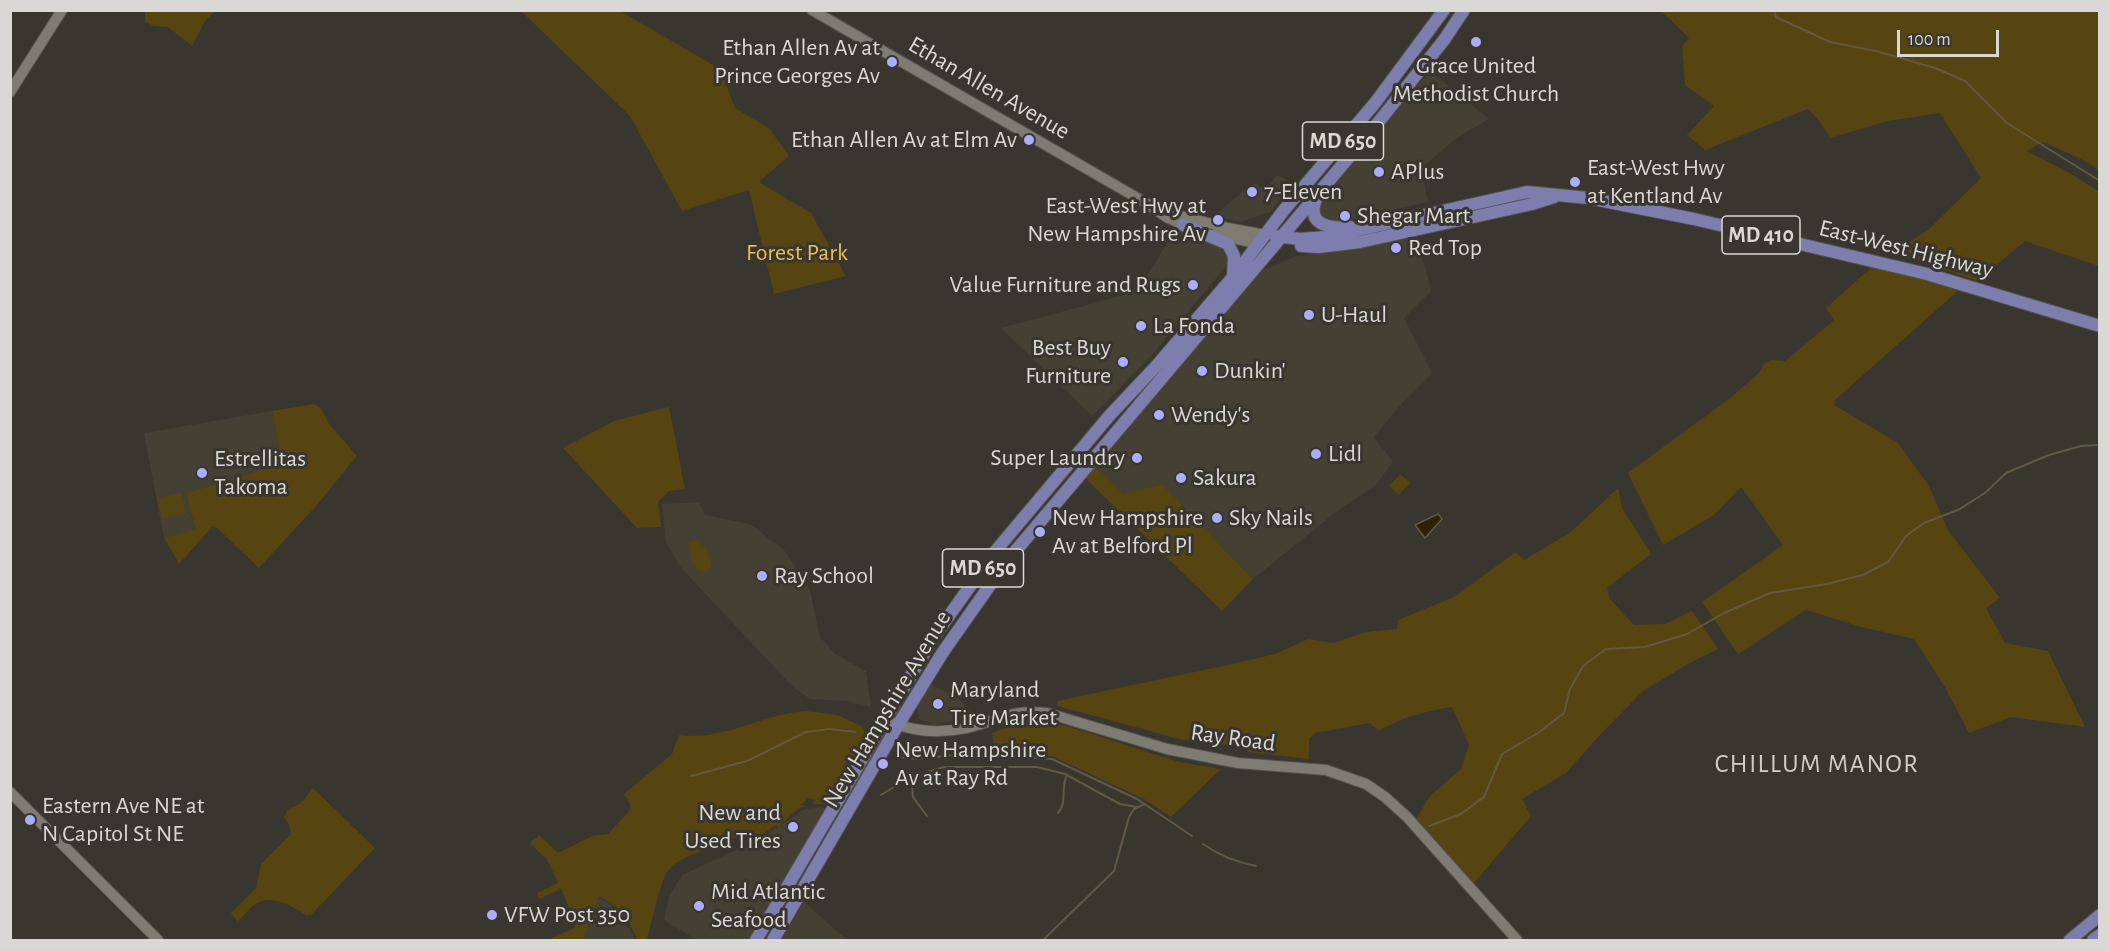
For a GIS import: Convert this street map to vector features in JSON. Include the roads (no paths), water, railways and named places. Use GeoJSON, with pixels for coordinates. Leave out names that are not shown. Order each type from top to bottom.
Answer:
{"type":"FeatureCollection","features":[{"type":"Feature","properties":{"kind":"main road","name":"New Hampshire Avenue"},"geometry":{"type":"LineString","coordinates":[[756,940],[936,634],[993,554],[1110,415],[1158,364],[1233,277],[1370,108],[1444,10]]}},
{"type":"Feature","properties":{"kind":"main road","name":"New Hampshire Avenue"},"geometry":{"type":"LineString","coordinates":[[773,940],[943,652],[1007,561],[1418,74],[1464,10]]}},
{"type":"Feature","properties":{"kind":"main road"},"geometry":{"type":"LineString","coordinates":[[1320,190],[1313,206],[1313,213],[1322,225],[1375,228]]}},
{"type":"Feature","properties":{"kind":"main road","name":"East-West Highway"},"geometry":{"type":"LineString","coordinates":[[1277,241],[1327,237],[1375,228],[1527,192],[1588,198],[1694,219],[1927,274],[2100,326]]}},
{"type":"Feature","properties":{"kind":"main road","name":"East-West Highway"},"geometry":{"type":"LineString","coordinates":[[1262,239],[1318,247],[1360,242],[1532,204],[1558,195]]}},
{"type":"Feature","properties":{"kind":"main road"},"geometry":{"type":"LineString","coordinates":[[1183,225],[1228,244],[1234,256],[1233,277]]}},
{"type":"Feature","properties":{"kind":"main road"},"geometry":{"type":"LineString","coordinates":[[2070,940],[2100,915]]}},
{"type":"Feature","properties":{"kind":"main road"},"geometry":{"type":"LineString","coordinates":[[2093,940],[2100,935]]}},
{"type":"Feature","properties":{"kind":"street"},"geometry":{"type":"LineString","coordinates":[[10,92],[62,10]]}},
{"type":"Feature","properties":{"kind":"street","name":"Ethan Allen Avenue"},"geometry":{"type":"LineString","coordinates":[[812,10],[1183,225],[1262,239]]}},
{"type":"Feature","properties":{"kind":"street","name":"Ethan Allen Avenue"},"geometry":{"type":"LineString","coordinates":[[1146,203],[1186,219],[1262,239]]}},
{"type":"Feature","properties":{"kind":"street","name":"Ray Road"},"geometry":{"type":"LineString","coordinates":[[884,719],[898,725],[930,731],[944,731],[966,728],[1012,713],[1033,711],[1198,756],[1238,763],[1312,768],[1349,777],[1375,790],[1407,817],[1517,940]]}},
{"type":"Feature","properties":{"kind":"street"},"geometry":{"type":"LineString","coordinates":[[12,794],[158,940]]}},
{"type":"Feature","properties":{"kind":"waterway"},"geometry":{"type":"LineString","coordinates":[[1774,10],[1776,17],[1830,42],[1876,51],[1935,68],[1965,81],[2007,123],[2100,181]]}},
{"type":"Feature","properties":{"kind":"waterway"},"geometry":{"type":"LineString","coordinates":[[1429,826],[1461,814],[1484,797],[1502,754],[1538,733],[1564,713],[1570,689],[1583,666],[1606,649],[1645,647],[1687,634],[1724,613],[1770,593],[1827,584],[1863,575],[1888,562],[1906,536],[1924,523],[1958,510],[1985,493],[2006,473],[2049,455],[2081,446],[2100,445]]}},
{"type":"Feature","properties":{"kind":"waterway"},"geometry":{"type":"LineString","coordinates":[[691,776],[747,761],[806,732],[829,729],[855,732]]}},
{"type":"Feature","properties":{"kind":"waterway"},"geometry":{"type":"LineString","coordinates":[[899,757],[915,759],[963,754],[1052,759],[1137,799],[1192,836]]}},
{"type":"Feature","properties":{"kind":"waterway"},"geometry":{"type":"LineString","coordinates":[[881,795],[913,775],[944,767],[1037,767],[1065,774],[1120,804],[1136,807]]}},
{"type":"Feature","properties":{"kind":"waterway"},"geometry":{"type":"LineString","coordinates":[[1058,813],[1063,804],[1067,775]]}},
{"type":"Feature","properties":{"kind":"waterway"},"geometry":{"type":"LineString","coordinates":[[911,777],[913,797],[927,816]]}},
{"type":"Feature","properties":{"kind":"waterway"},"geometry":{"type":"LineString","coordinates":[[1043,940],[1114,871],[1129,817],[1134,809],[1145,804]]}},
{"type":"Feature","properties":{"kind":"waterway"},"geometry":{"type":"LineString","coordinates":[[1203,844],[1228,858],[1256,866]]}},
{"type":"Feature","properties":{"kind":"place","name":"Grace United Methodist Church"},"geometry":{"type":"Point","coordinates":[1476,42]}},
{"type":"Feature","properties":{"kind":"place","name":"Ethan Allen Av at Prince Georges Av"},"geometry":{"type":"Point","coordinates":[892,62]}},
{"type":"Feature","properties":{"kind":"place","name":"Ethan Allen Av at Elm Av"},"geometry":{"type":"Point","coordinates":[1029,140]}},
{"type":"Feature","properties":{"kind":"place","name":"APlus"},"geometry":{"type":"Point","coordinates":[1379,172]}},
{"type":"Feature","properties":{"kind":"place","name":"East-West Hwy at Kentland Av"},"geometry":{"type":"Point","coordinates":[1575,182]}},
{"type":"Feature","properties":{"kind":"place","name":"7-Eleven"},"geometry":{"type":"Point","coordinates":[1252,192]}},
{"type":"Feature","properties":{"kind":"place","name":"Shegar Mart"},"geometry":{"type":"Point","coordinates":[1345,216]}},
{"type":"Feature","properties":{"kind":"place","name":"East-West Hwy at New Hampshire Av"},"geometry":{"type":"Point","coordinates":[1218,220]}},
{"type":"Feature","properties":{"kind":"place","name":"Red Top"},"geometry":{"type":"Point","coordinates":[1396,248]}},
{"type":"Feature","properties":{"kind":"place","name":"Value Furniture and Rugs"},"geometry":{"type":"Point","coordinates":[1193,285]}},
{"type":"Feature","properties":{"kind":"place","name":"U-Haul"},"geometry":{"type":"Point","coordinates":[1309,315]}},
{"type":"Feature","properties":{"kind":"place","name":"La Fonda"},"geometry":{"type":"Point","coordinates":[1141,326]}},
{"type":"Feature","properties":{"kind":"place","name":"Best Buy Furniture"},"geometry":{"type":"Point","coordinates":[1123,362]}},
{"type":"Feature","properties":{"kind":"place","name":"Dunkin'"},"geometry":{"type":"Point","coordinates":[1202,371]}},
{"type":"Feature","properties":{"kind":"place","name":"Wendy's"},"geometry":{"type":"Point","coordinates":[1159,415]}},
{"type":"Feature","properties":{"kind":"place","name":"Lidl"},"geometry":{"type":"Point","coordinates":[1316,454]}},
{"type":"Feature","properties":{"kind":"place","name":"Super Laundry"},"geometry":{"type":"Point","coordinates":[1137,458]}},
{"type":"Feature","properties":{"kind":"place","name":"Estrellitas Takoma"},"geometry":{"type":"Point","coordinates":[202,473]}},
{"type":"Feature","properties":{"kind":"place","name":"Sakura"},"geometry":{"type":"Point","coordinates":[1181,478]}},
{"type":"Feature","properties":{"kind":"place","name":"Sky Nails"},"geometry":{"type":"Point","coordinates":[1217,518]}},
{"type":"Feature","properties":{"kind":"place","name":"New Hampshire Av at Belford Pl"},"geometry":{"type":"Point","coordinates":[1040,532]}},
{"type":"Feature","properties":{"kind":"place","name":"Ray School"},"geometry":{"type":"Point","coordinates":[762,576]}},
{"type":"Feature","properties":{"kind":"place","name":"Maryland Tire Market"},"geometry":{"type":"Point","coordinates":[938,704]}},
{"type":"Feature","properties":{"kind":"place","name":"New Hampshire Av at Ray Rd"},"geometry":{"type":"Point","coordinates":[883,764]}},
{"type":"Feature","properties":{"kind":"place","name":"Eastern Ave NE at N Capitol St NE"},"geometry":{"type":"Point","coordinates":[30,820]}},
{"type":"Feature","properties":{"kind":"place","name":"New and Used Tires"},"geometry":{"type":"Point","coordinates":[793,827]}},
{"type":"Feature","properties":{"kind":"place","name":"Mid Atlantic Seafood"},"geometry":{"type":"Point","coordinates":[699,906]}},
{"type":"Feature","properties":{"kind":"place","name":"VFW Post 350"},"geometry":{"type":"Point","coordinates":[492,915]}},
{"type":"Feature","properties":{"kind":"district","name":"CHILLUM MANOR"},"geometry":{"type":"Point","coordinates":[1817,764]}},
{"type":"Feature","properties":{"kind":"park label","name":"Forest Park"},"geometry":{"type":"Point","coordinates":[797,253]}}]}
